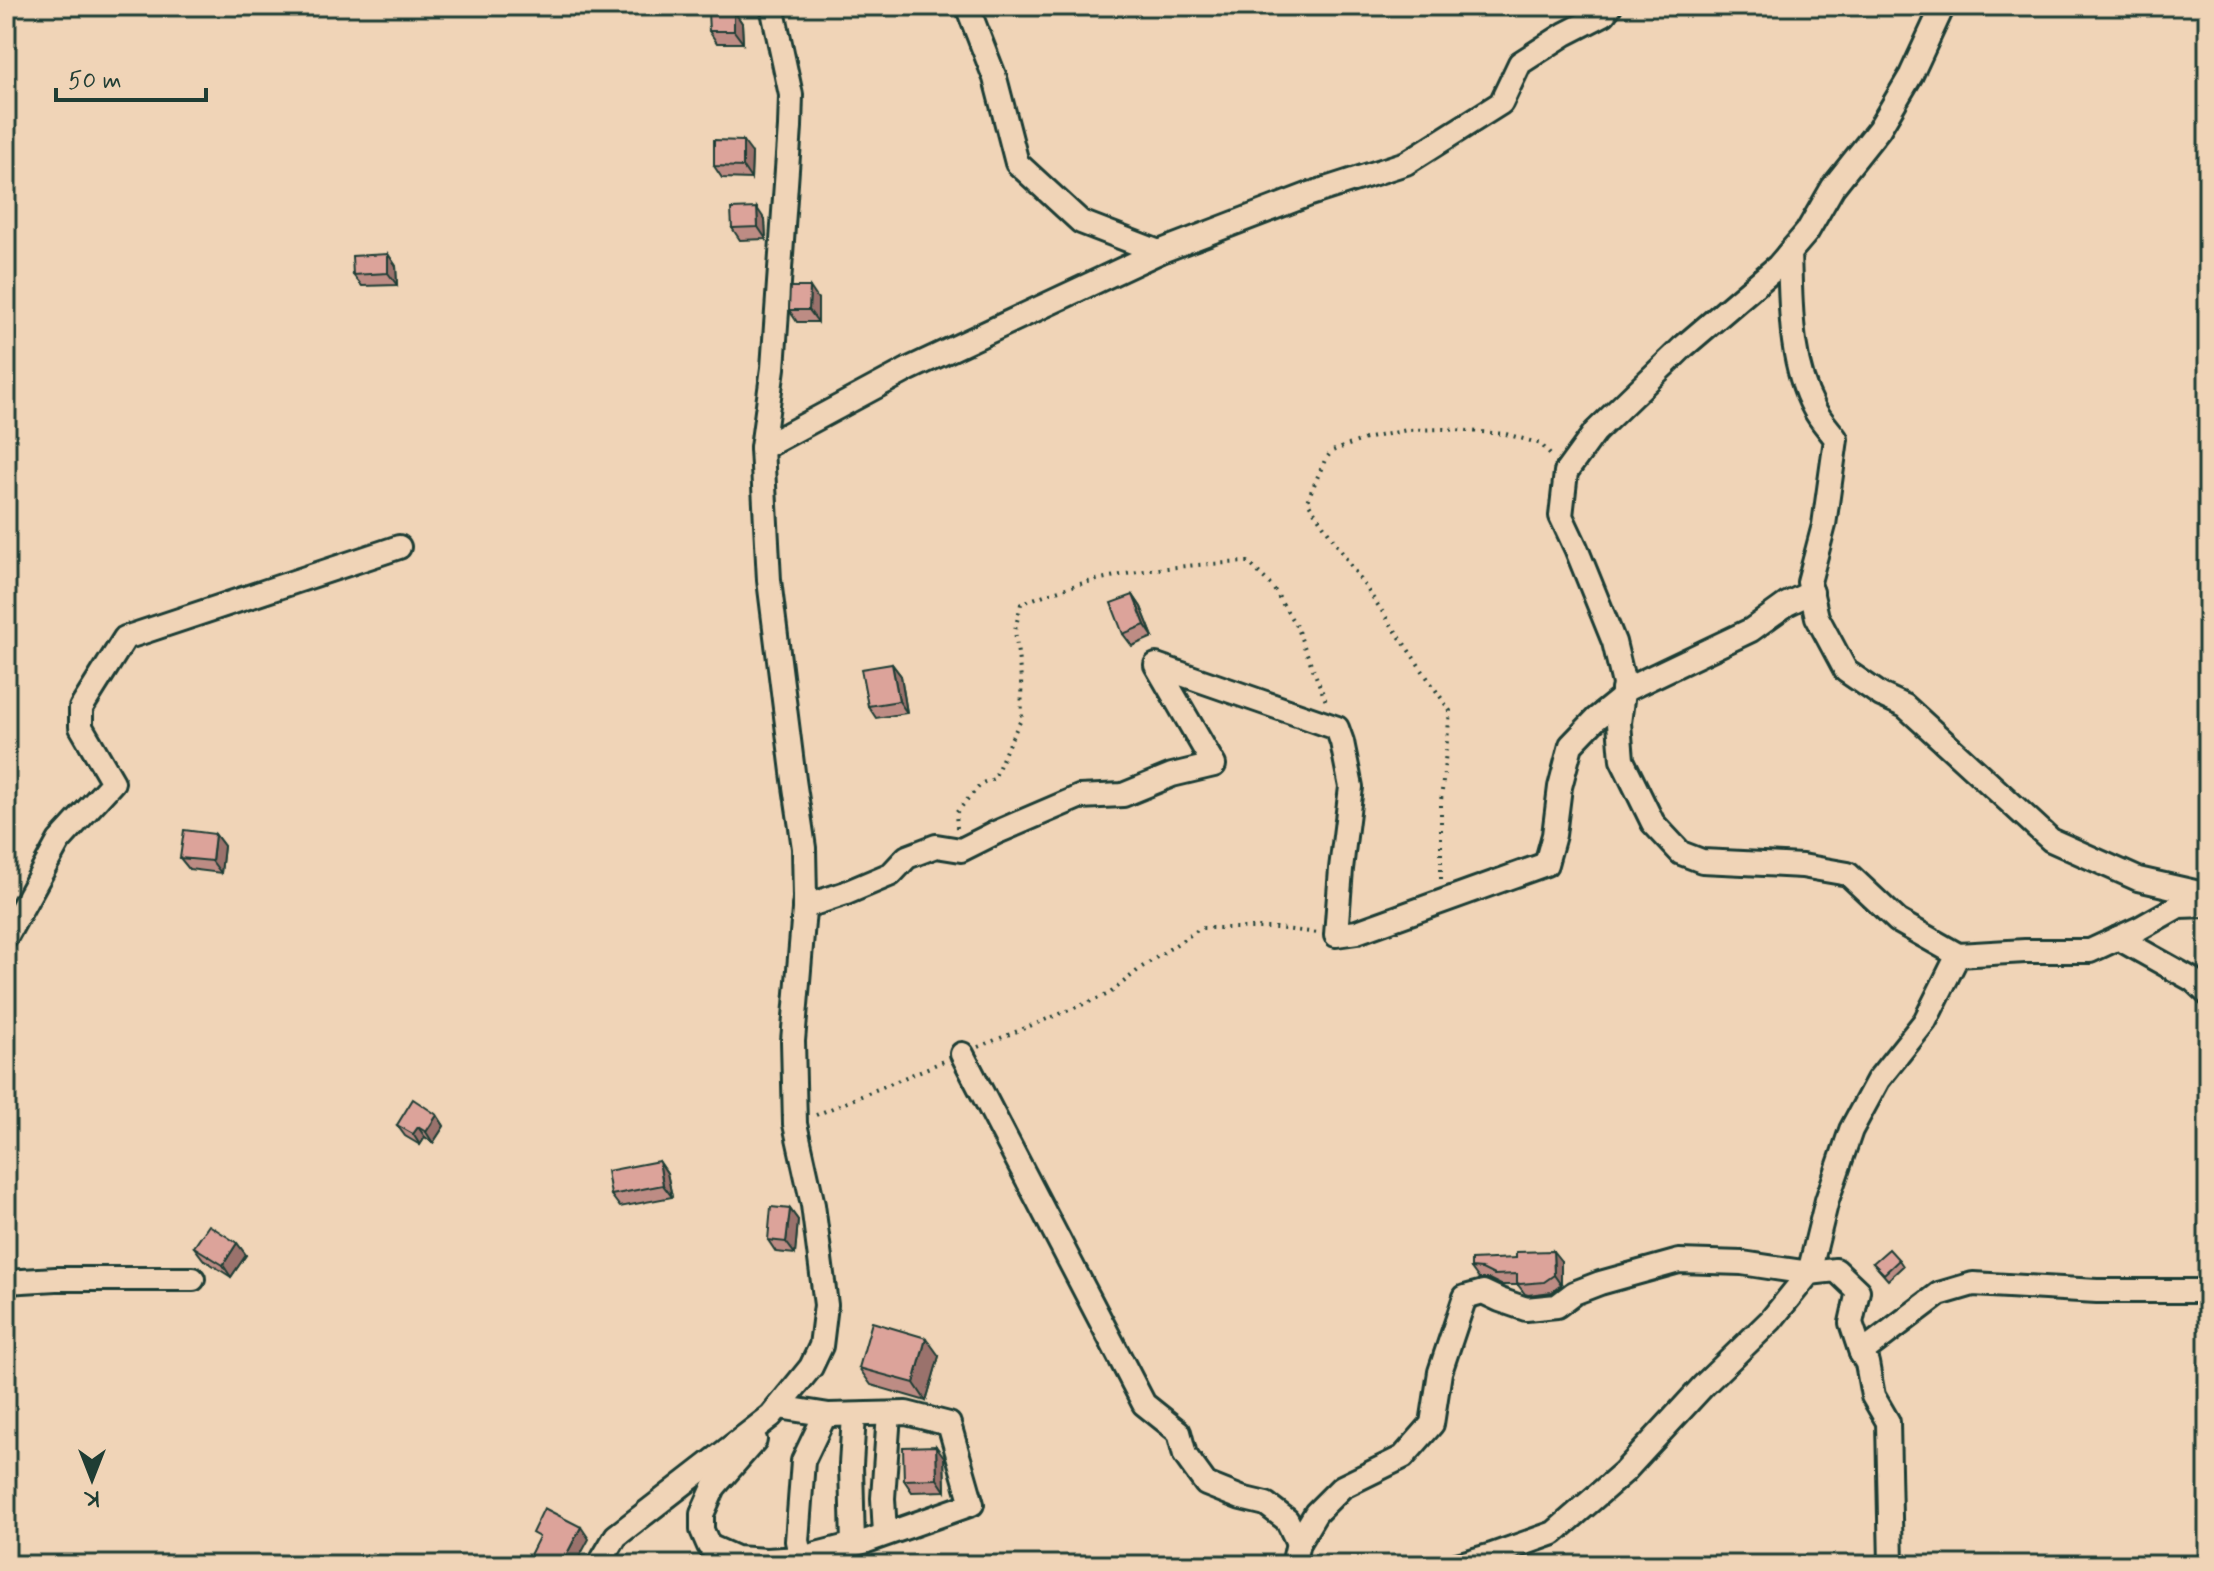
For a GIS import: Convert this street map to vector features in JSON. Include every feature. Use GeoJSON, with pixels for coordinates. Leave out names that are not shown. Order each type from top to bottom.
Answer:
{"type":"FeatureCollection","features":[{"type":"Feature","properties":{"kind":"street"},"geometry":{"type":"LineString","coordinates":[[599,1565],[616,1536],[775,1412],[825,1415],[906,1413],[949,1424],[972,1504],[853,1545],[801,1558],[736,1558],[709,1546],[702,1530],[702,1514],[714,1487],[748,1450],[775,1412],[811,1367],[821,1346],[826,1305],[813,1205],[795,1124],[793,1041],[804,907],[804,848],[769,580],[762,448],[773,368],[791,95],[772,6]]}},
{"type":"Feature","properties":{"kind":"street"},"geometry":{"type":"LineString","coordinates":[[967,6],[995,78],[1017,163],[1081,222],[1159,252]]}},
{"type":"Feature","properties":{"kind":"street"},"geometry":{"type":"LineString","coordinates":[[762,448],[909,369],[1159,252],[1310,194],[1406,163],[1501,103],[1520,63],[1604,14],[1610,6]]}},
{"type":"Feature","properties":{"kind":"street"},"geometry":{"type":"LineString","coordinates":[[1943,6],[1911,75],[1879,129],[1833,187],[1807,232],[1778,266],[1683,347],[1595,432],[1566,472],[1561,516],[1614,642],[1624,684],[1619,723],[1622,760],[1653,823],[1681,853],[1702,861],[1777,864],[1848,874],[1898,921],[1958,955],[2090,951],[2179,906],[2208,905]]}},
{"type":"Feature","properties":{"kind":"street"},"geometry":{"type":"LineString","coordinates":[[1789,253],[1792,320],[1799,368],[1814,408],[1836,439],[1824,525],[1809,582],[1817,617],[1846,671],[1881,695],[1905,706],[2051,840],[2138,879],[2208,895]]}},
{"type":"Feature","properties":{"kind":"street"},"geometry":{"type":"LineString","coordinates":[[6,937],[59,841],[113,782],[81,727],[81,708],[125,638],[399,547]]}},
{"type":"Feature","properties":{"kind":"street"},"geometry":{"type":"LineString","coordinates":[[804,907],[891,874],[907,857],[936,846],[961,850],[1079,797],[1123,795],[1172,775],[1214,765],[1156,665],[1337,728],[1351,787],[1336,935],[1357,932],[1546,864],[1571,745],[1596,719],[1622,694],[1751,630],[1787,604],[1812,592]]}},
{"type":"Feature","properties":{"kind":"street"},"geometry":{"type":"LineString","coordinates":[[2118,938],[2193,980],[2208,994]]}},
{"type":"Feature","properties":{"kind":"street"},"geometry":{"type":"LineString","coordinates":[[1457,1565],[1491,1560],[1554,1533],[1612,1482],[1771,1320],[1809,1273],[1827,1200],[1851,1130],[1878,1080],[1925,1021],[1958,955]]}},
{"type":"Feature","properties":{"kind":"street"},"geometry":{"type":"LineString","coordinates":[[962,1054],[1144,1404],[1179,1432],[1185,1455],[1206,1484],[1266,1504],[1287,1520],[1295,1554]]}},
{"type":"Feature","properties":{"kind":"street"},"geometry":{"type":"LineString","coordinates":[[1295,1554],[1316,1513],[1342,1487],[1403,1457],[1432,1424],[1440,1372],[1465,1297],[1483,1292],[1526,1309],[1557,1306],[1574,1293],[1600,1283],[1679,1261],[1742,1263],[1809,1273],[1836,1270],[1858,1291],[1851,1323],[1867,1363],[1873,1396],[1888,1422],[1891,1565]]}},
{"type":"Feature","properties":{"kind":"street"},"geometry":{"type":"LineString","coordinates":[[6,1282],[193,1279]]}},
{"type":"Feature","properties":{"kind":"street"},"geometry":{"type":"LineString","coordinates":[[1861,1353],[1939,1294],[1973,1284],[2207,1296]]}},
{"type":"Feature","properties":{"kind":"street"},"geometry":{"type":"LineString","coordinates":[[885,1534],[883,1498],[889,1414]]}},
{"type":"Feature","properties":{"kind":"street"},"geometry":{"type":"LineString","coordinates":[[801,1558],[797,1541],[803,1461],[825,1415]]}},
{"type":"Feature","properties":{"kind":"street"},"geometry":{"type":"LineString","coordinates":[[853,1545],[851,1465],[854,1415]]}},
{"type":"Feature","properties":{"kind":"path"},"geometry":{"type":"LineString","coordinates":[[1441,902],[1441,801],[1450,711],[1307,501],[1332,451],[1365,439],[1407,430],[1443,429],[1506,434],[1541,444],[1566,472]]}},
{"type":"Feature","properties":{"kind":"path"},"geometry":{"type":"LineString","coordinates":[[961,850],[956,813],[982,783],[994,779],[1022,718],[1015,630],[1021,604],[1054,590],[1199,564],[1248,562],[1272,586],[1296,626],[1337,728]]}},
{"type":"Feature","properties":{"kind":"path"},"geometry":{"type":"LineString","coordinates":[[795,1124],[1109,994],[1142,967],[1201,928],[1276,928],[1336,935]]}},
{"type":"Feature","properties":{"kind":"building"},"geometry":{"type":"Polygon","coordinates":[[[734,11],[734,31],[709,31],[708,12],[734,11]]]}},
{"type":"Feature","properties":{"kind":"building"},"geometry":{"type":"Polygon","coordinates":[[[714,140],[743,141],[743,167],[714,166],[714,140]]]}},
{"type":"Feature","properties":{"kind":"building"},"geometry":{"type":"Polygon","coordinates":[[[757,208],[758,227],[732,228],[731,209],[757,208]]]}},
{"type":"Feature","properties":{"kind":"building"},"geometry":{"type":"Polygon","coordinates":[[[388,254],[388,273],[353,275],[352,256],[388,254]]]}},
{"type":"Feature","properties":{"kind":"building"},"geometry":{"type":"Polygon","coordinates":[[[790,287],[810,287],[809,310],[789,310],[790,287]]]}},
{"type":"Feature","properties":{"kind":"building"},"geometry":{"type":"Polygon","coordinates":[[[1133,595],[1145,625],[1123,634],[1111,603],[1133,595]]]}},
{"type":"Feature","properties":{"kind":"building"},"geometry":{"type":"Polygon","coordinates":[[[892,664],[899,701],[868,706],[861,669],[892,664]]]}},
{"type":"Feature","properties":{"kind":"building"},"geometry":{"type":"Polygon","coordinates":[[[184,830],[215,834],[212,861],[180,858],[184,830]]]}},
{"type":"Feature","properties":{"kind":"building"},"geometry":{"type":"Polygon","coordinates":[[[413,1099],[437,1115],[426,1132],[418,1127],[413,1134],[397,1125],[413,1099]]]}},
{"type":"Feature","properties":{"kind":"building"},"geometry":{"type":"Polygon","coordinates":[[[659,1161],[663,1185],[611,1195],[607,1171],[659,1161]]]}},
{"type":"Feature","properties":{"kind":"building"},"geometry":{"type":"Polygon","coordinates":[[[771,1207],[790,1209],[786,1242],[768,1240],[771,1207]]]}},
{"type":"Feature","properties":{"kind":"building"},"geometry":{"type":"Polygon","coordinates":[[[209,1225],[237,1243],[223,1265],[194,1247],[209,1225]]]}},
{"type":"Feature","properties":{"kind":"building"},"geometry":{"type":"Polygon","coordinates":[[[1889,1249],[1899,1260],[1884,1274],[1873,1263],[1889,1249]]]}},
{"type":"Feature","properties":{"kind":"building"},"geometry":{"type":"Polygon","coordinates":[[[1553,1251],[1554,1275],[1544,1282],[1520,1284],[1517,1283],[1517,1274],[1494,1275],[1471,1268],[1471,1260],[1516,1258],[1516,1252],[1553,1251]]]}},
{"type":"Feature","properties":{"kind":"building"},"geometry":{"type":"Polygon","coordinates":[[[872,1322],[926,1338],[914,1383],[859,1368],[872,1322]]]}},
{"type":"Feature","properties":{"kind":"building"},"geometry":{"type":"Polygon","coordinates":[[[936,1446],[937,1479],[904,1480],[903,1447],[936,1446]]]}},
{"type":"Feature","properties":{"kind":"building"},"geometry":{"type":"Polygon","coordinates":[[[544,1508],[581,1527],[561,1565],[525,1565],[539,1537],[532,1533],[544,1508]]]}}]}
